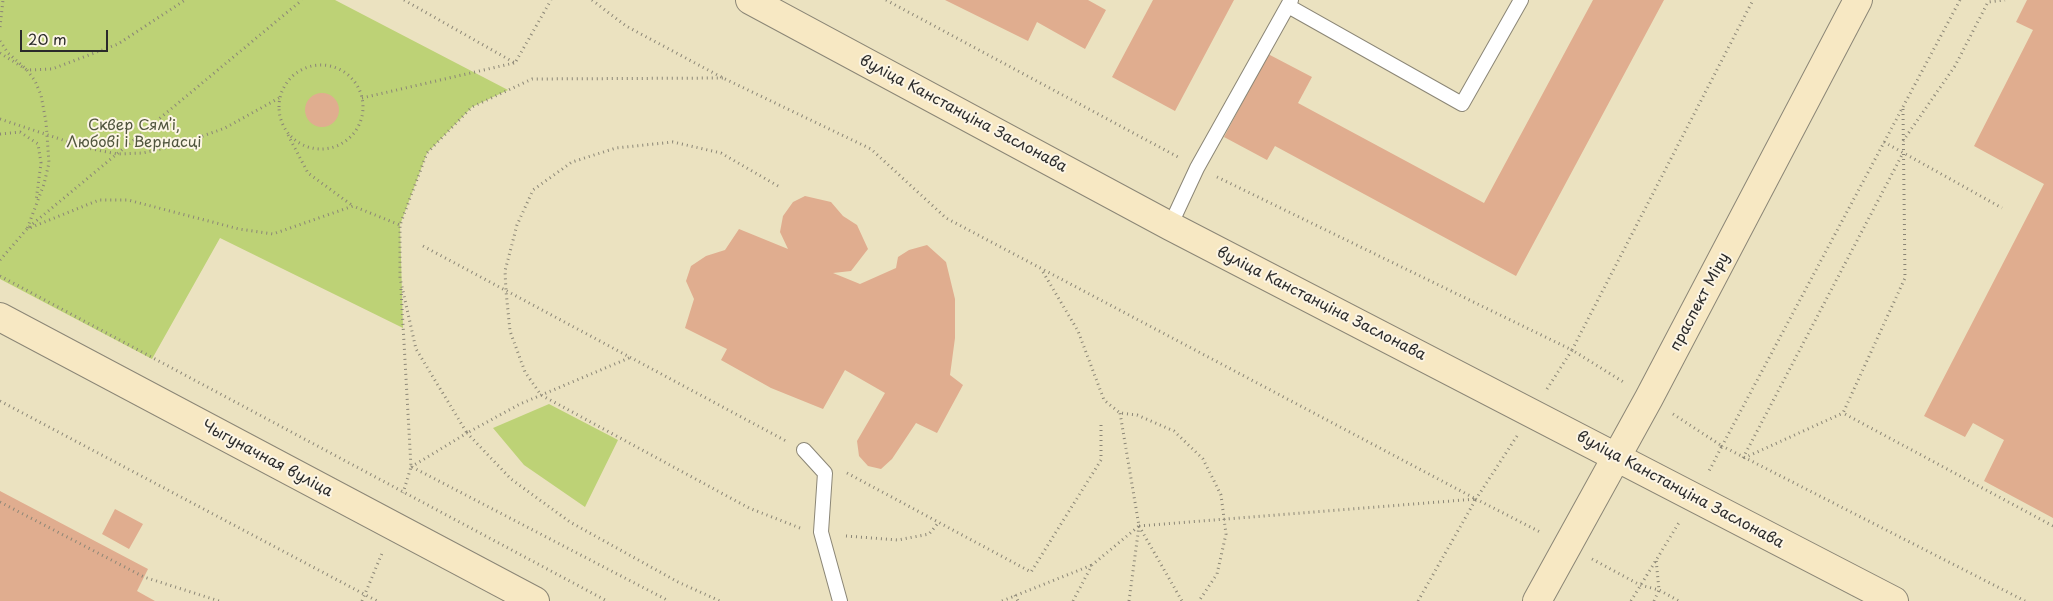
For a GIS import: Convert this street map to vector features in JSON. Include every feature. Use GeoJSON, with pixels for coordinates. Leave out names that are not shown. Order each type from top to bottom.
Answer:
{"type":"FeatureCollection","features":[{"type":"Feature","properties":{"kind":"main road","name":"праспект Міру"},"geometry":{"type":"LineString","coordinates":[[1537,601],[1615,456],[1649,398],[1858,0]]}},
{"type":"Feature","properties":{"kind":"main road","name":"вуліца Канстанціна Заслонава"},"geometry":{"type":"LineString","coordinates":[[765,3],[1170,226],[1894,601]]}},
{"type":"Feature","properties":{"kind":"main road","name":"Чыгуначная вуліца"},"geometry":{"type":"LineString","coordinates":[[0,317],[534,601]]}},
{"type":"Feature","properties":{"kind":"lane"},"geometry":{"type":"LineString","coordinates":[[1170,226],[1197,168],[1290,3],[1462,104],[1521,0]]}},
{"type":"Feature","properties":{"kind":"lane"},"geometry":{"type":"LineString","coordinates":[[804,450],[824,473],[821,532],[840,601]]}},
{"type":"Feature","properties":{"kind":"path"},"geometry":{"type":"LineString","coordinates":[[0,28],[3,0]]}},
{"type":"Feature","properties":{"kind":"path"},"geometry":{"type":"LineString","coordinates":[[0,53],[27,70],[52,69],[106,50],[128,38],[185,0]]}},
{"type":"Feature","properties":{"kind":"path"},"geometry":{"type":"LineString","coordinates":[[0,260],[27,229],[302,0]]}},
{"type":"Feature","properties":{"kind":"path"},"geometry":{"type":"LineString","coordinates":[[404,0],[515,63]]}},
{"type":"Feature","properties":{"kind":"path"},"geometry":{"type":"LineString","coordinates":[[362,98],[515,63],[551,0]]}},
{"type":"Feature","properties":{"kind":"path"},"geometry":{"type":"LineString","coordinates":[[592,0],[626,26],[723,78],[871,149],[946,218],[1476,498]]}},
{"type":"Feature","properties":{"kind":"path"},"geometry":{"type":"LineString","coordinates":[[886,0],[1197,168],[1572,350],[1753,0]]}},
{"type":"Feature","properties":{"kind":"path"},"geometry":{"type":"LineString","coordinates":[[1960,0],[1722,446],[2025,601]]}},
{"type":"Feature","properties":{"kind":"path"},"geometry":{"type":"LineString","coordinates":[[1903,142],[1956,66],[1988,2],[2004,0]]}},
{"type":"Feature","properties":{"kind":"path"},"geometry":{"type":"LineString","coordinates":[[0,41],[8,53],[27,70],[35,81],[41,95],[48,135],[49,163],[44,184],[27,229]]}},
{"type":"Feature","properties":{"kind":"path"},"geometry":{"type":"LineString","coordinates":[[283,126],[292,138],[303,146],[317,149],[332,148],[344,142],[355,132],[361,120],[362,98],[355,81],[345,72],[332,66],[318,64],[305,67],[293,74],[284,85],[279,98],[279,112],[283,126],[308,173],[353,206],[400,225]]}},
{"type":"Feature","properties":{"kind":"path"},"geometry":{"type":"LineString","coordinates":[[411,466],[400,278],[400,225],[427,153],[472,107],[532,79],[723,78]]}},
{"type":"Feature","properties":{"kind":"path"},"geometry":{"type":"LineString","coordinates":[[0,119],[87,148],[117,154],[156,151],[202,138],[225,128],[279,98]]}},
{"type":"Feature","properties":{"kind":"path"},"geometry":{"type":"LineString","coordinates":[[1743,458],[1843,413],[1905,278],[1903,108]]}},
{"type":"Feature","properties":{"kind":"path"},"geometry":{"type":"LineString","coordinates":[[0,134],[20,132],[34,139],[39,146],[42,163],[34,209]]}},
{"type":"Feature","properties":{"kind":"path"},"geometry":{"type":"LineString","coordinates":[[778,186],[721,153],[673,142],[616,148],[572,162],[533,190],[517,225],[505,270],[510,331],[525,372],[541,395],[749,508],[804,530],[898,540],[929,534],[939,522]]}},
{"type":"Feature","properties":{"kind":"path"},"geometry":{"type":"LineString","coordinates":[[1884,142],[2002,208]]}},
{"type":"Feature","properties":{"kind":"path"},"geometry":{"type":"LineString","coordinates":[[1743,458],[1903,152]]}},
{"type":"Feature","properties":{"kind":"path"},"geometry":{"type":"LineString","coordinates":[[27,229],[99,200],[128,200],[239,229],[273,234],[353,206]]}},
{"type":"Feature","properties":{"kind":"path"},"geometry":{"type":"LineString","coordinates":[[423,246],[804,450]]}},
{"type":"Feature","properties":{"kind":"path"},"geometry":{"type":"LineString","coordinates":[[1042,270],[1078,331],[1104,400],[1120,413],[1138,415],[1174,431],[1203,459],[1221,495],[1226,534],[1217,574],[1200,601]]}},
{"type":"Feature","properties":{"kind":"path"},"geometry":{"type":"LineString","coordinates":[[0,276],[607,601]]}},
{"type":"Feature","properties":{"kind":"path"},"geometry":{"type":"LineString","coordinates":[[400,278],[416,349],[467,433],[512,479],[570,522],[678,582],[720,601]]}},
{"type":"Feature","properties":{"kind":"path"},"geometry":{"type":"LineString","coordinates":[[411,466],[467,433],[541,395],[630,358]]}},
{"type":"Feature","properties":{"kind":"path"},"geometry":{"type":"LineString","coordinates":[[0,401],[377,601]]}},
{"type":"Feature","properties":{"kind":"path"},"geometry":{"type":"LineString","coordinates":[[1120,413],[1139,526],[1129,601]]}},
{"type":"Feature","properties":{"kind":"path"},"geometry":{"type":"LineString","coordinates":[[1843,413],[2053,526]]}},
{"type":"Feature","properties":{"kind":"path"},"geometry":{"type":"LineString","coordinates":[[846,473],[1032,572],[1101,460],[1101,423]]}},
{"type":"Feature","properties":{"kind":"path"},"geometry":{"type":"LineString","coordinates":[[411,466],[669,601]]}},
{"type":"Feature","properties":{"kind":"path"},"geometry":{"type":"LineString","coordinates":[[1002,601],[1092,565],[1139,526],[1476,498]]}},
{"type":"Feature","properties":{"kind":"path"},"geometry":{"type":"LineString","coordinates":[[1418,601],[1476,498]]}},
{"type":"Feature","properties":{"kind":"path"},"geometry":{"type":"LineString","coordinates":[[0,502],[144,576],[219,601]]}},
{"type":"Feature","properties":{"kind":"path"},"geometry":{"type":"LineString","coordinates":[[1139,526],[1182,601]]}},
{"type":"Feature","properties":{"kind":"path"},"geometry":{"type":"LineString","coordinates":[[1654,601],[1659,590],[1656,558]]}},
{"type":"Feature","properties":{"kind":"path"},"geometry":{"type":"LineString","coordinates":[[1074,601],[1092,565]]}},
{"type":"Feature","properties":{"kind":"path"},"geometry":{"type":"LineString","coordinates":[[1631,601],[1640,585],[1659,590],[1679,601]]}},
{"type":"Feature","properties":{"kind":"path"},"geometry":{"type":"LineString","coordinates":[[362,601],[365,594]]}},
{"type":"Feature","properties":{"kind":"path"},"geometry":{"type":"LineString","coordinates":[[1015,595],[1018,601]]}},
{"type":"Feature","properties":{"kind":"green space","name":"Сквер Сямʼі, Любові і Вернасці"},"geometry":{"type":"Polygon","coordinates":[[[0,0],[335,0],[508,90],[472,107],[427,153],[400,225],[403,328],[220,238],[152,359],[0,279],[0,0]]]}},
{"type":"Feature","properties":{"kind":"green space"},"geometry":{"type":"Polygon","coordinates":[[[549,404],[618,440],[585,507],[524,465],[493,428],[549,404]]]}},
{"type":"Feature","properties":{"kind":"building"},"geometry":{"type":"Polygon","coordinates":[[[945,0],[1088,0],[1106,10],[1085,49],[1037,22],[1028,41],[945,0]]]}},
{"type":"Feature","properties":{"kind":"building"},"geometry":{"type":"Polygon","coordinates":[[[1153,0],[1234,0],[1175,111],[1112,77],[1153,0]]]}},
{"type":"Feature","properties":{"kind":"building"},"geometry":{"type":"Polygon","coordinates":[[[1593,0],[1664,0],[1516,276],[1275,146],[1267,160],[1224,137],[1268,54],[1312,77],[1298,103],[1484,203],[1593,0]]]}},
{"type":"Feature","properties":{"kind":"building"},"geometry":{"type":"Polygon","coordinates":[[[2027,0],[2053,0],[2053,518],[1984,481],[2004,440],[1973,423],[1965,437],[1924,416],[2044,184],[1974,146],[2033,30],[2016,22],[2027,0]]]}},
{"type":"Feature","properties":{"kind":"building"},"geometry":{"type":"Polygon","coordinates":[[[322,93],[334,98],[339,110],[334,122],[322,127],[310,122],[305,110],[310,98],[322,93]]]}},
{"type":"Feature","properties":{"kind":"building"},"geometry":{"type":"Polygon","coordinates":[[[805,196],[831,202],[843,216],[857,225],[868,249],[851,271],[833,273],[860,284],[896,268],[898,257],[909,250],[927,245],[946,262],[955,299],[955,338],[950,375],[963,385],[937,433],[916,423],[892,459],[881,469],[868,466],[859,456],[857,441],[885,393],[845,370],[823,409],[771,388],[721,360],[727,349],[685,328],[694,299],[686,281],[691,266],[706,256],[725,250],[739,229],[788,249],[780,232],[783,216],[793,202],[805,196]]]}},
{"type":"Feature","properties":{"kind":"building"},"geometry":{"type":"Polygon","coordinates":[[[0,491],[148,569],[137,591],[155,601],[0,601],[0,491]]]}},
{"type":"Feature","properties":{"kind":"building"},"geometry":{"type":"Polygon","coordinates":[[[115,509],[143,524],[129,549],[102,534],[115,509]]]}}]}
